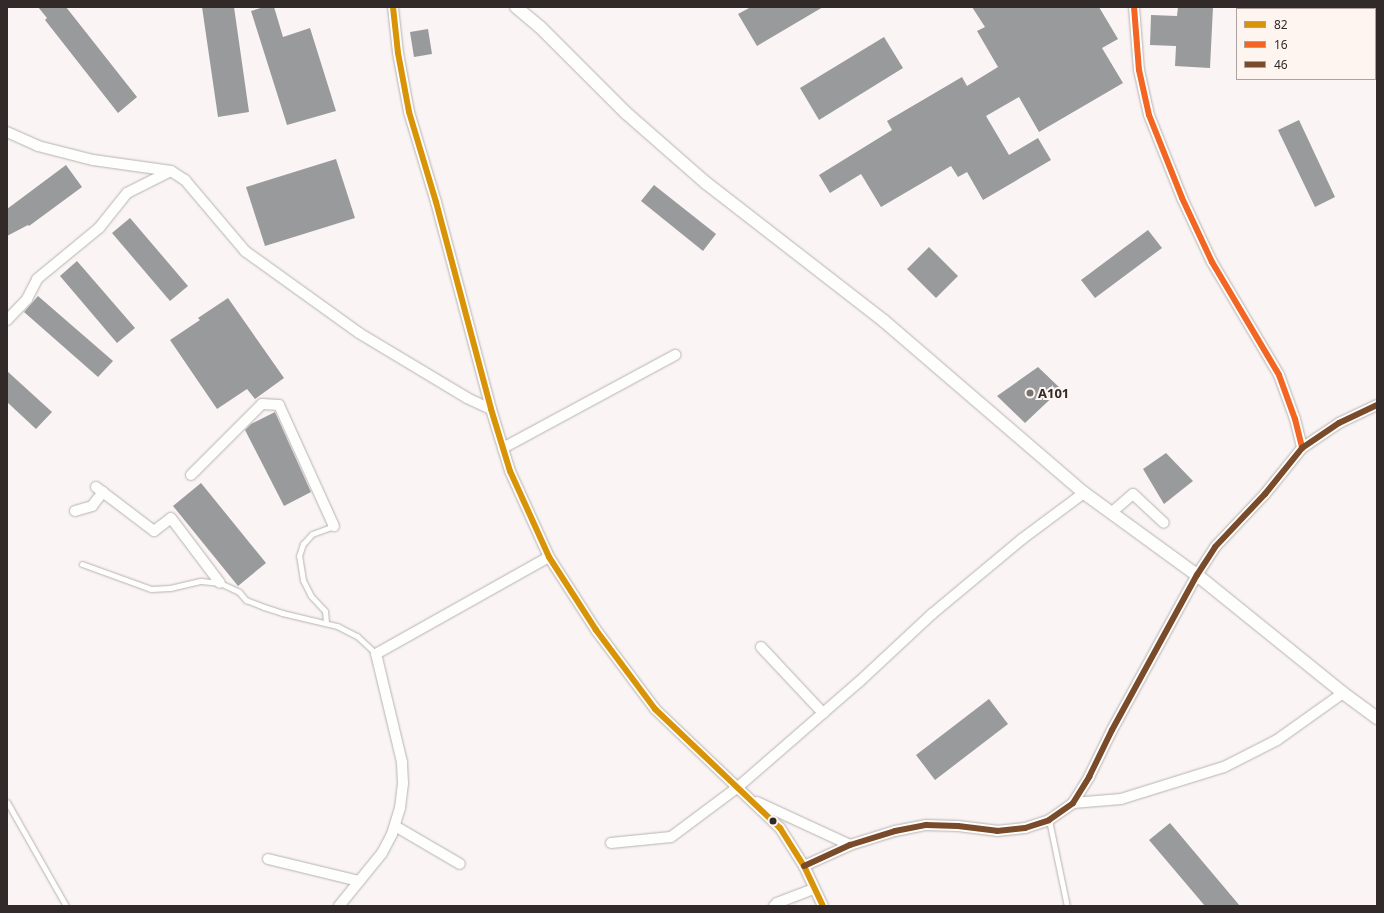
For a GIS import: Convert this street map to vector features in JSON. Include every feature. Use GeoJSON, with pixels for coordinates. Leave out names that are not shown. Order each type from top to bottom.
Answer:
{"type":"FeatureCollection","features":[{"type":"Feature","properties":{"kind":"street"},"geometry":{"type":"LineString","coordinates":[[393,7],[398,52],[409,112],[436,202],[491,409],[510,471],[549,557],[596,630],[655,709],[780,828],[804,866],[823,906]]}},
{"type":"Feature","properties":{"kind":"street"},"geometry":{"type":"LineString","coordinates":[[516,7],[540,28],[626,113],[706,183],[884,320],[1084,493],[1196,575],[1343,693],[1377,718]]}},
{"type":"Feature","properties":{"kind":"street"},"geometry":{"type":"LineString","coordinates":[[1134,7],[1139,70],[1149,115],[1182,198],[1212,262],[1279,375],[1295,419],[1302,448]]}},
{"type":"Feature","properties":{"kind":"street"},"geometry":{"type":"LineString","coordinates":[[7,132],[38,146],[93,160],[171,171],[185,180],[245,251],[360,334],[467,398],[491,409]]}},
{"type":"Feature","properties":{"kind":"street"},"geometry":{"type":"LineString","coordinates":[[7,320],[27,299],[37,279],[99,228],[127,193],[171,171]]}},
{"type":"Feature","properties":{"kind":"street"},"geometry":{"type":"LineString","coordinates":[[503,448],[675,355]]}},
{"type":"Feature","properties":{"kind":"street"},"geometry":{"type":"LineString","coordinates":[[191,475],[262,404],[279,405],[334,526]]}},
{"type":"Feature","properties":{"kind":"street"},"geometry":{"type":"LineString","coordinates":[[804,866],[850,845],[896,831],[926,825],[958,826],[997,831],[1025,828],[1049,820],[1073,803],[1089,777],[1196,575],[1215,547],[1265,494],[1302,448],[1340,423],[1377,405]]}},
{"type":"Feature","properties":{"kind":"street"},"geometry":{"type":"LineString","coordinates":[[75,511],[92,506],[100,489],[154,531],[171,518],[220,583]]}},
{"type":"Feature","properties":{"kind":"street"},"geometry":{"type":"LineString","coordinates":[[611,843],[671,837],[738,787],[859,682],[932,614],[1022,540],[1084,493]]}},
{"type":"Feature","properties":{"kind":"street"},"geometry":{"type":"LineString","coordinates":[[1111,513],[1133,494],[1164,523]]}},
{"type":"Feature","properties":{"kind":"street"},"geometry":{"type":"LineString","coordinates":[[339,906],[382,853],[400,808],[403,783],[402,762],[376,654],[549,557]]}},
{"type":"Feature","properties":{"kind":"street"},"geometry":{"type":"LineString","coordinates":[[761,647],[823,713]]}},
{"type":"Feature","properties":{"kind":"street"},"geometry":{"type":"LineString","coordinates":[[1073,803],[1121,799],[1224,767],[1277,740],[1343,693]]}},
{"type":"Feature","properties":{"kind":"street"},"geometry":{"type":"LineString","coordinates":[[750,799],[850,845]]}},
{"type":"Feature","properties":{"kind":"street"},"geometry":{"type":"LineString","coordinates":[[394,826],[460,864]]}},
{"type":"Feature","properties":{"kind":"street"},"geometry":{"type":"LineString","coordinates":[[268,859],[360,881]]}},
{"type":"Feature","properties":{"kind":"street"},"geometry":{"type":"LineString","coordinates":[[774,906],[777,903],[814,889]]}},
{"type":"Feature","properties":{"kind":"lane"},"geometry":{"type":"LineString","coordinates":[[326,622],[325,611],[311,596],[302,580],[299,556],[303,544],[312,534],[334,526]]}},
{"type":"Feature","properties":{"kind":"lane"},"geometry":{"type":"LineString","coordinates":[[82,564],[151,589],[170,588],[202,581],[220,583],[239,592],[246,600],[264,607],[304,619],[326,622],[357,636],[376,654]]}},
{"type":"Feature","properties":{"kind":"lane"},"geometry":{"type":"LineString","coordinates":[[7,802],[66,906]]}},
{"type":"Feature","properties":{"kind":"lane"},"geometry":{"type":"LineString","coordinates":[[1049,820],[1067,906]]}},
{"type":"Feature","properties":{"kind":"building"},"geometry":{"type":"Polygon","coordinates":[[[38,7],[66,7],[137,97],[118,113],[45,20],[47,18],[38,7]]]}},
{"type":"Feature","properties":{"kind":"building"},"geometry":{"type":"Polygon","coordinates":[[[202,7],[234,7],[249,112],[218,117],[202,7]]]}},
{"type":"Feature","properties":{"kind":"building"},"geometry":{"type":"Polygon","coordinates":[[[264,7],[274,7],[283,37],[310,28],[336,111],[287,125],[251,11],[264,7]]]}},
{"type":"Feature","properties":{"kind":"building"},"geometry":{"type":"Polygon","coordinates":[[[751,7],[823,7],[757,46],[738,14],[751,7]]]}},
{"type":"Feature","properties":{"kind":"building"},"geometry":{"type":"Polygon","coordinates":[[[972,7],[1099,7],[1118,39],[1102,48],[1123,83],[1039,132],[1019,97],[986,116],[1009,155],[1038,138],[1051,160],[983,200],[967,172],[958,177],[951,166],[881,207],[861,174],[830,193],[819,175],[892,130],[887,121],[962,77],[967,86],[998,67],[977,31],[985,27],[972,7]]]}},
{"type":"Feature","properties":{"kind":"building"},"geometry":{"type":"Polygon","coordinates":[[[1178,7],[1213,7],[1210,68],[1175,66],[1176,46],[1150,45],[1151,15],[1177,16],[1178,7]]]}},
{"type":"Feature","properties":{"kind":"building"},"geometry":{"type":"Polygon","coordinates":[[[428,29],[432,54],[414,57],[410,32],[428,29]]]}},
{"type":"Feature","properties":{"kind":"building"},"geometry":{"type":"Polygon","coordinates":[[[884,37],[903,68],[819,120],[800,88],[884,37]]]}},
{"type":"Feature","properties":{"kind":"building"},"geometry":{"type":"Polygon","coordinates":[[[1299,120],[1335,197],[1315,207],[1278,130],[1299,120]]]}},
{"type":"Feature","properties":{"kind":"building"},"geometry":{"type":"Polygon","coordinates":[[[336,159],[355,218],[265,246],[246,187],[336,159]]]}},
{"type":"Feature","properties":{"kind":"building"},"geometry":{"type":"Polygon","coordinates":[[[66,165],[82,187],[29,226],[28,225],[7,236],[7,209],[66,165]]]}},
{"type":"Feature","properties":{"kind":"building"},"geometry":{"type":"Polygon","coordinates":[[[654,185],[716,234],[703,251],[641,201],[654,185]]]}},
{"type":"Feature","properties":{"kind":"building"},"geometry":{"type":"Polygon","coordinates":[[[130,218],[188,286],[170,301],[112,233],[130,218]]]}},
{"type":"Feature","properties":{"kind":"building"},"geometry":{"type":"Polygon","coordinates":[[[1148,230],[1162,248],[1095,298],[1081,280],[1148,230]]]}},
{"type":"Feature","properties":{"kind":"building"},"geometry":{"type":"Polygon","coordinates":[[[929,247],[958,276],[936,298],[907,269],[929,247]]]}},
{"type":"Feature","properties":{"kind":"building"},"geometry":{"type":"Polygon","coordinates":[[[77,261],[135,328],[117,343],[60,276],[77,261]]]}},
{"type":"Feature","properties":{"kind":"building"},"geometry":{"type":"Polygon","coordinates":[[[38,296],[113,361],[98,377],[24,312],[38,296]]]}},
{"type":"Feature","properties":{"kind":"building"},"geometry":{"type":"Polygon","coordinates":[[[228,298],[284,378],[255,399],[247,389],[217,409],[170,340],[200,320],[198,318],[228,298]]]}},
{"type":"Feature","properties":{"kind":"building","name":"A101"},"geometry":{"type":"Polygon","coordinates":[[[1038,367],[1061,389],[1025,423],[997,396],[1038,367]]]}},
{"type":"Feature","properties":{"kind":"building"},"geometry":{"type":"Polygon","coordinates":[[[7,371],[52,412],[36,429],[7,402],[7,371]]]}},
{"type":"Feature","properties":{"kind":"building"},"geometry":{"type":"Polygon","coordinates":[[[275,412],[311,492],[284,506],[245,430],[251,424],[275,412]]]}},
{"type":"Feature","properties":{"kind":"building"},"geometry":{"type":"Polygon","coordinates":[[[1166,453],[1193,481],[1164,504],[1143,469],[1166,453]]]}},
{"type":"Feature","properties":{"kind":"building"},"geometry":{"type":"Polygon","coordinates":[[[201,483],[266,563],[238,586],[173,506],[201,483]]]}},
{"type":"Feature","properties":{"kind":"building"},"geometry":{"type":"Polygon","coordinates":[[[989,699],[1008,724],[935,780],[916,755],[989,699]]]}},
{"type":"Feature","properties":{"kind":"building"},"geometry":{"type":"Polygon","coordinates":[[[1170,823],[1240,906],[1205,906],[1149,840],[1170,823]]]}},
{"type":"Feature","properties":{"kind":"transit line","name":"82"},"geometry":{"type":"LineString","coordinates":[[393,7],[398,53],[409,112],[436,202],[491,409],[510,471],[549,557],[596,630],[655,709],[780,828],[804,866],[823,906]]}},
{"type":"Feature","properties":{"kind":"transit line","name":"16"},"geometry":{"type":"LineString","coordinates":[[1134,7],[1139,70],[1149,115],[1182,198],[1212,262],[1279,375],[1295,419],[1302,448]]}},
{"type":"Feature","properties":{"kind":"transit line","name":"46"},"geometry":{"type":"LineString","coordinates":[[804,866],[850,845],[895,831],[926,825],[958,826],[997,831],[1025,828],[1049,820],[1073,803],[1089,777],[1112,730],[1197,575],[1215,547],[1265,494],[1302,448],[1339,423],[1377,405]]}},
{"type":"Feature","properties":{"kind":"place","name":"A101"},"geometry":{"type":"Point","coordinates":[1030,393]}}]}
